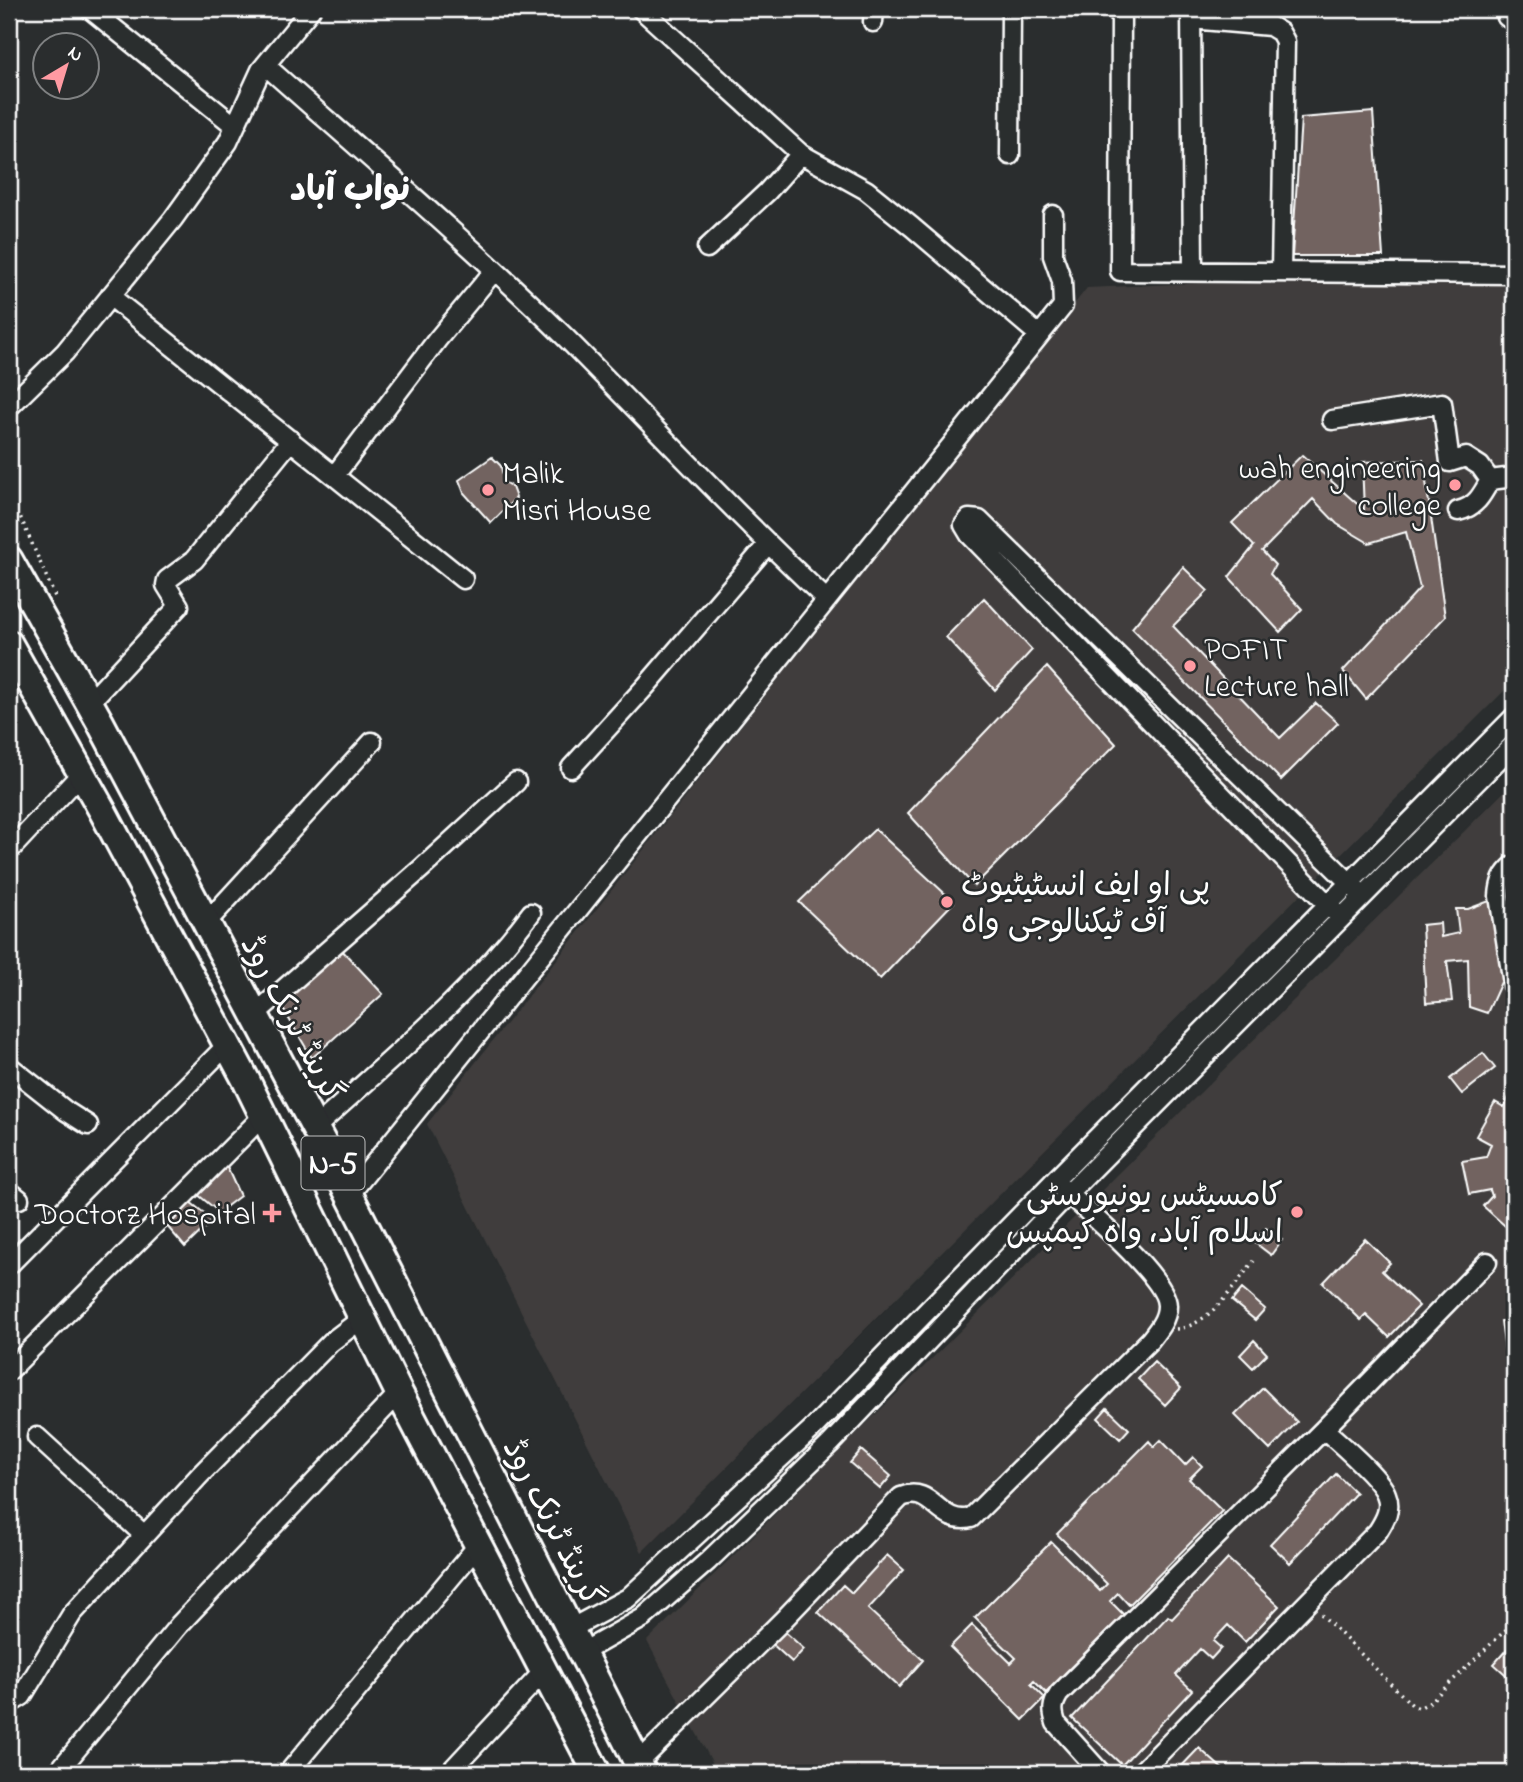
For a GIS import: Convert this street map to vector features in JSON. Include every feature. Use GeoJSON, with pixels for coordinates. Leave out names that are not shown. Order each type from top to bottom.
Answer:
{"type":"FeatureCollection","features":[{"type":"Feature","properties":{"kind":"highway","name":"گرینڈ ٹرنک روڈ"},"geometry":{"type":"LineString","coordinates":[[9,560],[89,703],[253,1016],[315,1128],[641,1768]]}},
{"type":"Feature","properties":{"kind":"highway","name":"N-5"},"geometry":{"type":"LineString","coordinates":[[9,644],[227,1045],[364,1317],[399,1393],[544,1671],[590,1770]]}},
{"type":"Feature","properties":{"kind":"highway"},"geometry":{"type":"LineString","coordinates":[[496,1576],[535,1558]]}},
{"type":"Feature","properties":{"kind":"street"},"geometry":{"type":"LineString","coordinates":[[90,9],[235,126]]}},
{"type":"Feature","properties":{"kind":"street"},"geometry":{"type":"LineString","coordinates":[[9,407],[65,352],[173,219],[228,142],[265,65],[311,9]]}},
{"type":"Feature","properties":{"kind":"street"},"geometry":{"type":"LineString","coordinates":[[641,9],[801,155],[866,190],[1039,335]]}},
{"type":"Feature","properties":{"kind":"street"},"geometry":{"type":"LineString","coordinates":[[1010,155],[1011,9]]}},
{"type":"Feature","properties":{"kind":"street"},"geometry":{"type":"LineString","coordinates":[[1121,9],[1120,271],[1514,274]]}},
{"type":"Feature","properties":{"kind":"street"},"geometry":{"type":"LineString","coordinates":[[1507,9],[1507,17],[1514,23]]}},
{"type":"Feature","properties":{"kind":"street"},"geometry":{"type":"LineString","coordinates":[[1193,271],[1191,14],[1270,26],[1280,32],[1285,41],[1281,272]]}},
{"type":"Feature","properties":{"kind":"street"},"geometry":{"type":"LineString","coordinates":[[265,65],[563,336],[768,544],[827,600]]}},
{"type":"Feature","properties":{"kind":"street"},"geometry":{"type":"LineString","coordinates":[[707,248],[767,192],[801,155]]}},
{"type":"Feature","properties":{"kind":"street"},"geometry":{"type":"LineString","coordinates":[[349,1195],[1063,306],[1062,281],[1053,256],[1053,215]]}},
{"type":"Feature","properties":{"kind":"street"},"geometry":{"type":"LineString","coordinates":[[335,475],[494,271]]}},
{"type":"Feature","properties":{"kind":"street"},"geometry":{"type":"LineString","coordinates":[[110,296],[463,579]]}},
{"type":"Feature","properties":{"kind":"street"},"geometry":{"type":"LineString","coordinates":[[1332,420],[1442,404],[1450,462],[1466,457],[1480,466],[1490,480]]}},
{"type":"Feature","properties":{"kind":"street"},"geometry":{"type":"LineString","coordinates":[[89,703],[179,606],[166,585],[167,580],[194,560],[291,440]]}},
{"type":"Feature","properties":{"kind":"street"},"geometry":{"type":"LineString","coordinates":[[1490,480],[1514,477]]}},
{"type":"Feature","properties":{"kind":"street"},"geometry":{"type":"LineString","coordinates":[[1458,511],[1471,508],[1490,480]]}},
{"type":"Feature","properties":{"kind":"street"},"geometry":{"type":"LineString","coordinates":[[1342,918],[970,535],[964,526],[969,519],[979,520],[1364,895]]}},
{"type":"Feature","properties":{"kind":"street"},"geometry":{"type":"LineString","coordinates":[[571,768],[646,686],[768,544]]}},
{"type":"Feature","properties":{"kind":"street"},"geometry":{"type":"LineString","coordinates":[[576,1641],[628,1598],[811,1430],[1054,1181],[1513,720]]}},
{"type":"Feature","properties":{"kind":"street"},"geometry":{"type":"LineString","coordinates":[[205,924],[372,742]]}},
{"type":"Feature","properties":{"kind":"street"},"geometry":{"type":"LineString","coordinates":[[576,1641],[643,1618],[708,1561],[830,1444],[1068,1194],[1514,744]]}},
{"type":"Feature","properties":{"kind":"street"},"geometry":{"type":"LineString","coordinates":[[9,851],[81,774]]}},
{"type":"Feature","properties":{"kind":"street"},"geometry":{"type":"LineString","coordinates":[[253,1016],[516,782]]}},
{"type":"Feature","properties":{"kind":"street"},"geometry":{"type":"LineString","coordinates":[[1514,865],[1503,876],[1499,896],[1514,990]]}},
{"type":"Feature","properties":{"kind":"street"},"geometry":{"type":"LineString","coordinates":[[315,1128],[463,991],[510,942],[531,914]]}},
{"type":"Feature","properties":{"kind":"street"},"geometry":{"type":"LineString","coordinates":[[9,1265],[227,1045]]}},
{"type":"Feature","properties":{"kind":"street"},"geometry":{"type":"LineString","coordinates":[[9,1066],[88,1125]]}},
{"type":"Feature","properties":{"kind":"street"},"geometry":{"type":"LineString","coordinates":[[9,1371],[263,1116]]}},
{"type":"Feature","properties":{"kind":"street"},"geometry":{"type":"LineString","coordinates":[[641,1768],[901,1497],[911,1492],[922,1496],[951,1517],[962,1520],[971,1518],[1158,1329],[1166,1315],[1167,1303],[1160,1285],[1147,1268],[1054,1181]]}},
{"type":"Feature","properties":{"kind":"street"},"geometry":{"type":"LineString","coordinates":[[1101,1773],[1056,1723],[1052,1714],[1053,1703],[1059,1694],[1487,1262]]}},
{"type":"Feature","properties":{"kind":"street"},"geometry":{"type":"LineString","coordinates":[[9,1704],[22,1696],[72,1614],[144,1535],[331,1342],[364,1317]]}},
{"type":"Feature","properties":{"kind":"street"},"geometry":{"type":"LineString","coordinates":[[57,1773],[179,1625],[399,1393]]}},
{"type":"Feature","properties":{"kind":"street"},"geometry":{"type":"LineString","coordinates":[[1140,1773],[1310,1602],[1378,1531],[1386,1519],[1386,1494],[1375,1479],[1324,1429]]}},
{"type":"Feature","properties":{"kind":"street"},"geometry":{"type":"LineString","coordinates":[[37,1437],[144,1535]]}},
{"type":"Feature","properties":{"kind":"street"},"geometry":{"type":"LineString","coordinates":[[288,1773],[480,1544]]}},
{"type":"Feature","properties":{"kind":"street"},"geometry":{"type":"LineString","coordinates":[[449,1773],[544,1671]]}},
{"type":"Feature","properties":{"kind":"path"},"geometry":{"type":"LineString","coordinates":[[9,522],[20,516],[51,583]]}},
{"type":"Feature","properties":{"kind":"path"},"geometry":{"type":"LineString","coordinates":[[1158,1329],[1180,1329],[1194,1325],[1218,1304],[1254,1261]]}},
{"type":"Feature","properties":{"kind":"path"},"geometry":{"type":"LineString","coordinates":[[1310,1602],[1412,1706],[1419,1708],[1430,1702],[1514,1622]]}},
{"type":"Feature","properties":{"kind":"shaded area","name":"پی او ایف انسٹیٹیوٹ آف ٹیکنالوجی واہ"},"geometry":{"type":"Polygon","coordinates":[[[1503,269],[1514,434],[1514,681],[642,1552],[427,1124],[1087,288],[1503,269]]]}},
{"type":"Feature","properties":{"kind":"shaded area","name":"کامسیٹس یونیورسٹی اسلام آباد، واہ کیمپس"},"geometry":{"type":"Polygon","coordinates":[[[1514,782],[1514,1773],[718,1773],[647,1641],[1514,782]]]}},
{"type":"Feature","properties":{"kind":"building"},"geometry":{"type":"Polygon","coordinates":[[[1373,112],[1383,256],[1292,256],[1301,118],[1373,112]]]}},
{"type":"Feature","properties":{"kind":"building"},"geometry":{"type":"Polygon","coordinates":[[[1302,455],[1364,510],[1362,462],[1423,460],[1445,617],[1366,699],[1343,671],[1420,588],[1406,532],[1369,543],[1337,524],[1313,499],[1262,551],[1275,565],[1270,574],[1302,609],[1280,632],[1229,577],[1254,546],[1232,523],[1302,455]]]}},
{"type":"Feature","properties":{"kind":"building","name":"Malik Misri House"},"geometry":{"type":"Polygon","coordinates":[[[492,457],[501,466],[504,482],[512,487],[516,498],[491,523],[464,493],[459,480],[492,457]]]}},
{"type":"Feature","properties":{"kind":"building","name":"POFIT Lecture hall"},"geometry":{"type":"Polygon","coordinates":[[[1183,567],[1208,591],[1173,626],[1280,738],[1316,703],[1338,723],[1281,780],[1132,628],[1183,567]]]}},
{"type":"Feature","properties":{"kind":"building"},"geometry":{"type":"Polygon","coordinates":[[[984,598],[1032,650],[995,690],[946,637],[984,598]]]}},
{"type":"Feature","properties":{"kind":"building"},"geometry":{"type":"Polygon","coordinates":[[[1047,667],[1116,744],[974,886],[908,813],[1047,667]]]}},
{"type":"Feature","properties":{"kind":"building"},"geometry":{"type":"Polygon","coordinates":[[[875,829],[954,902],[880,979],[799,902],[875,829]]]}},
{"type":"Feature","properties":{"kind":"building"},"geometry":{"type":"Polygon","coordinates":[[[1492,900],[1507,969],[1487,1013],[1469,1007],[1468,959],[1447,961],[1452,1001],[1426,1003],[1422,925],[1440,923],[1441,937],[1459,933],[1456,909],[1468,909],[1492,900]]]}},
{"type":"Feature","properties":{"kind":"building"},"geometry":{"type":"Polygon","coordinates":[[[339,947],[383,994],[312,1058],[279,1002],[339,947]]]}},
{"type":"Feature","properties":{"kind":"building"},"geometry":{"type":"Polygon","coordinates":[[[1483,1053],[1495,1068],[1462,1094],[1450,1079],[1483,1053]]]}},
{"type":"Feature","properties":{"kind":"building"},"geometry":{"type":"Polygon","coordinates":[[[1512,1091],[1514,1234],[1483,1206],[1492,1196],[1490,1190],[1469,1194],[1462,1161],[1486,1157],[1491,1144],[1476,1136],[1495,1102],[1504,1107],[1512,1091]]]}},
{"type":"Feature","properties":{"kind":"building"},"geometry":{"type":"Polygon","coordinates":[[[225,1163],[240,1196],[219,1212],[197,1194],[225,1163]]]}},
{"type":"Feature","properties":{"kind":"building"},"geometry":{"type":"Polygon","coordinates":[[[190,1202],[213,1220],[185,1247],[166,1225],[190,1202]]]}},
{"type":"Feature","properties":{"kind":"building"},"geometry":{"type":"Polygon","coordinates":[[[1266,1228],[1282,1240],[1271,1255],[1254,1242],[1266,1228]]]}},
{"type":"Feature","properties":{"kind":"building"},"geometry":{"type":"Polygon","coordinates":[[[1365,1239],[1390,1263],[1382,1271],[1419,1306],[1389,1337],[1366,1315],[1361,1320],[1323,1283],[1365,1239]]]}},
{"type":"Feature","properties":{"kind":"building"},"geometry":{"type":"Polygon","coordinates":[[[1242,1289],[1265,1309],[1255,1320],[1232,1301],[1242,1289]]]}},
{"type":"Feature","properties":{"kind":"building"},"geometry":{"type":"Polygon","coordinates":[[[1514,1319],[1514,1397],[1511,1397],[1501,1321],[1514,1319]]]}},
{"type":"Feature","properties":{"kind":"building"},"geometry":{"type":"Polygon","coordinates":[[[1254,1340],[1267,1354],[1253,1368],[1240,1355],[1254,1340]]]}},
{"type":"Feature","properties":{"kind":"building"},"geometry":{"type":"Polygon","coordinates":[[[1154,1362],[1181,1388],[1165,1405],[1138,1379],[1154,1362]]]}},
{"type":"Feature","properties":{"kind":"building"},"geometry":{"type":"Polygon","coordinates":[[[1263,1388],[1297,1422],[1270,1450],[1235,1415],[1263,1388]]]}},
{"type":"Feature","properties":{"kind":"building"},"geometry":{"type":"Polygon","coordinates":[[[1107,1408],[1129,1429],[1120,1439],[1098,1418],[1107,1408]]]}},
{"type":"Feature","properties":{"kind":"building"},"geometry":{"type":"Polygon","coordinates":[[[1161,1440],[1185,1465],[1193,1457],[1202,1466],[1189,1479],[1222,1511],[1129,1605],[1118,1593],[1110,1601],[1124,1615],[1046,1693],[1034,1681],[1031,1684],[1045,1698],[1023,1720],[950,1647],[972,1625],[1011,1663],[1016,1658],[975,1618],[1051,1542],[1100,1591],[1107,1584],[1057,1534],[1149,1441],[1154,1447],[1161,1440]]]}},
{"type":"Feature","properties":{"kind":"building"},"geometry":{"type":"Polygon","coordinates":[[[861,1450],[891,1476],[880,1489],[850,1463],[861,1450]]]}},
{"type":"Feature","properties":{"kind":"building"},"geometry":{"type":"Polygon","coordinates":[[[1336,1474],[1356,1493],[1290,1563],[1270,1544],[1336,1474]]]}},
{"type":"Feature","properties":{"kind":"building"},"geometry":{"type":"Polygon","coordinates":[[[887,1555],[904,1570],[868,1609],[923,1660],[899,1687],[818,1612],[843,1585],[852,1593],[887,1555]]]}},
{"type":"Feature","properties":{"kind":"building"},"geometry":{"type":"Polygon","coordinates":[[[1228,1559],[1279,1606],[1245,1642],[1228,1625],[1213,1641],[1221,1648],[1211,1659],[1200,1649],[1176,1675],[1192,1690],[1122,1765],[1072,1718],[1168,1616],[1172,1619],[1228,1559]]]}},
{"type":"Feature","properties":{"kind":"building"},"geometry":{"type":"Polygon","coordinates":[[[783,1630],[804,1649],[792,1662],[771,1643],[783,1630]]]}},
{"type":"Feature","properties":{"kind":"building"},"geometry":{"type":"Polygon","coordinates":[[[1507,1649],[1514,1655],[1514,1682],[1494,1664],[1507,1649]]]}},
{"type":"Feature","properties":{"kind":"building"},"geometry":{"type":"Polygon","coordinates":[[[1199,1748],[1227,1773],[1175,1773],[1199,1748]]]}},
{"type":"Feature","properties":{"kind":"place","name":"wah engineering college"},"geometry":{"type":"Point","coordinates":[1455,485]}},
{"type":"Feature","properties":{"kind":"place","name":"Malik Misri House"},"geometry":{"type":"Point","coordinates":[488,490]}},
{"type":"Feature","properties":{"kind":"place","name":"POFIT Lecture hall"},"geometry":{"type":"Point","coordinates":[1190,666]}},
{"type":"Feature","properties":{"kind":"place","name":"پی او ایف انسٹیٹیوٹ آف ٹیکنالوجی واہ"},"geometry":{"type":"Point","coordinates":[947,902]}},
{"type":"Feature","properties":{"kind":"place","name":"کامسیٹس یونیورسٹی اسلام آباد، واہ کیمپس"},"geometry":{"type":"Point","coordinates":[1297,1212]}},
{"type":"Feature","properties":{"kind":"place","name":"Doctorz Hospital"},"geometry":{"type":"Point","coordinates":[272,1213]}},
{"type":"Feature","properties":{"kind":"district","name":"نواب آباد"},"geometry":{"type":"Point","coordinates":[350,188]}}]}
